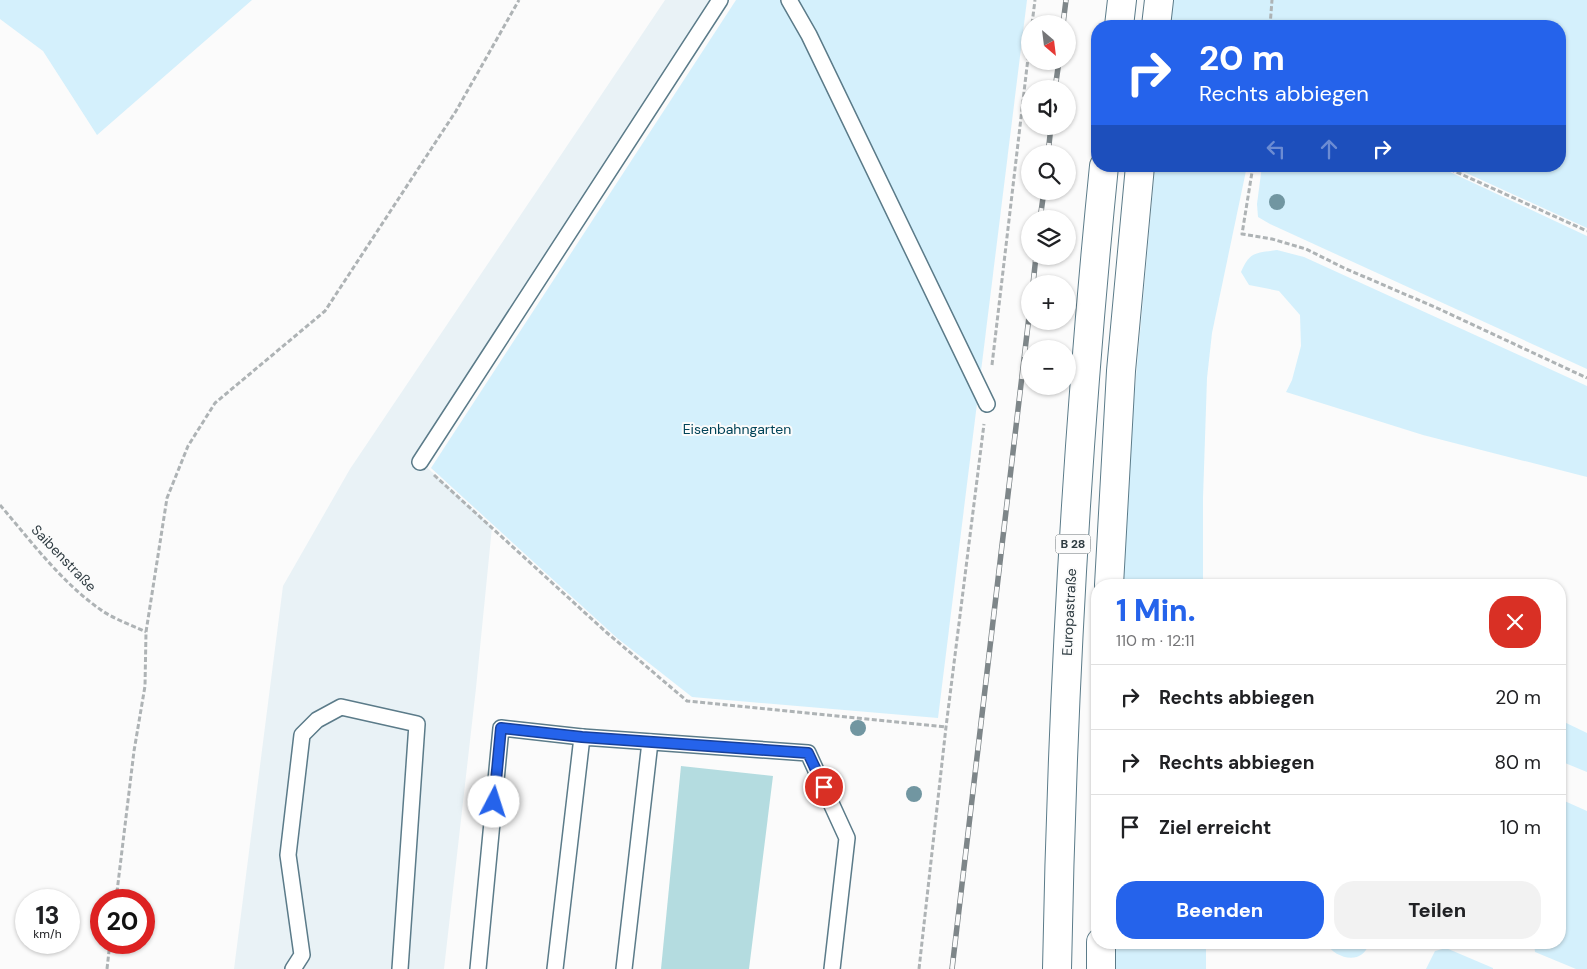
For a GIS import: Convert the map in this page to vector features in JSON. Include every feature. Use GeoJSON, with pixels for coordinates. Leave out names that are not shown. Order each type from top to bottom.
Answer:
{"type":"FeatureCollection","features":[{"type":"Feature","properties":{"kind":"main road"},"geometry":{"type":"LineString","coordinates":[[1120,20],[1122,0]]}},
{"type":"Feature","properties":{"kind":"main road"},"geometry":{"type":"LineString","coordinates":[[1157,20],[1159,0]]}},
{"type":"Feature","properties":{"kind":"main road","name":"Europastraße"},"geometry":{"type":"LineString","coordinates":[[1057,969],[1067,648],[1084,388],[1103,172]]}},
{"type":"Feature","properties":{"kind":"main road","name":"B 28"},"geometry":{"type":"LineString","coordinates":[[1109,579],[1121,371],[1139,172]]}},
{"type":"Feature","properties":{"kind":"main road"},"geometry":{"type":"LineString","coordinates":[[1101,949],[1101,969]]}},
{"type":"Feature","properties":{"kind":"lane"},"geometry":{"type":"LineString","coordinates":[[420,462],[720,0]]}},
{"type":"Feature","properties":{"kind":"lane"},"geometry":{"type":"LineString","coordinates":[[789,0],[809,35],[987,404]]}},
{"type":"Feature","properties":{"kind":"lane"},"geometry":{"type":"LineString","coordinates":[[292,969],[302,955],[288,855],[302,735],[317,720],[341,707],[417,724],[400,969]]}},
{"type":"Feature","properties":{"kind":"lane"},"geometry":{"type":"LineString","coordinates":[[478,969],[501,728],[582,737],[808,753],[847,838],[832,969]]}},
{"type":"Feature","properties":{"kind":"lane"},"geometry":{"type":"LineString","coordinates":[[555,969],[582,737]]}},
{"type":"Feature","properties":{"kind":"lane"},"geometry":{"type":"LineString","coordinates":[[624,969],[650,742]]}},
{"type":"Feature","properties":{"kind":"path"},"geometry":{"type":"LineString","coordinates":[[117,889],[134,751],[145,686],[146,632],[167,498],[188,446],[215,403],[325,311],[456,111],[519,0]]}},
{"type":"Feature","properties":{"kind":"path"},"geometry":{"type":"LineString","coordinates":[[1033,15],[1035,0]]}},
{"type":"Feature","properties":{"kind":"path"},"geometry":{"type":"LineString","coordinates":[[1270,20],[1272,0]]}},
{"type":"Feature","properties":{"kind":"path"},"geometry":{"type":"LineString","coordinates":[[992,365],[1027,70]]}},
{"type":"Feature","properties":{"kind":"path"},"geometry":{"type":"LineString","coordinates":[[1252,172],[1242,234],[1272,239],[1306,249],[1587,378]]}},
{"type":"Feature","properties":{"kind":"path"},"geometry":{"type":"LineString","coordinates":[[1456,172],[1587,231]]}},
{"type":"Feature","properties":{"kind":"path"},"geometry":{"type":"LineString","coordinates":[[919,969],[946,727],[987,404]]}},
{"type":"Feature","properties":{"kind":"path"},"geometry":{"type":"LineString","coordinates":[[420,462],[606,632],[687,701],[946,727]]}},
{"type":"Feature","properties":{"kind":"path","name":"Saibenstraße"},"geometry":{"type":"LineString","coordinates":[[0,505],[45,558],[73,587],[102,611],[146,632]]}},
{"type":"Feature","properties":{"kind":"path"},"geometry":{"type":"LineString","coordinates":[[107,969],[109,954]]}},
{"type":"Feature","properties":{"kind":"shaded area"},"geometry":{"type":"Polygon","coordinates":[[[665,0],[720,0],[420,461],[492,527],[444,969],[234,969],[283,586],[350,469],[665,0]]]}},
{"type":"Feature","properties":{"kind":"green space"},"geometry":{"type":"Polygon","coordinates":[[[0,0],[252,0],[97,135],[43,51],[0,19],[0,0]]]}},
{"type":"Feature","properties":{"kind":"green space","name":"Eisenbahngarten"},"geometry":{"type":"Polygon","coordinates":[[[736,0],[1027,0],[1025,15],[1021,15],[1021,48],[938,718],[692,697],[617,638],[431,468],[736,0]]]}},
{"type":"Feature","properties":{"kind":"green space"},"geometry":{"type":"Polygon","coordinates":[[[1173,0],[1587,0],[1587,228],[1464,172],[1566,172],[1566,20],[1171,20],[1173,0]]]}},
{"type":"Feature","properties":{"kind":"green space"},"geometry":{"type":"Polygon","coordinates":[[[1154,172],[1246,172],[1212,333],[1207,378],[1203,498],[1203,579],[1122,579],[1127,477],[1154,172]]]}},
{"type":"Feature","properties":{"kind":"green space"},"geometry":{"type":"Polygon","coordinates":[[[1261,172],[1450,172],[1587,236],[1587,369],[1270,224],[1258,217],[1257,204],[1261,172]]]}},
{"type":"Feature","properties":{"kind":"green space"},"geometry":{"type":"Polygon","coordinates":[[[1277,250],[1304,257],[1587,386],[1587,477],[1423,435],[1286,392],[1292,380],[1301,346],[1300,315],[1279,291],[1249,285],[1241,272],[1247,260],[1254,254],[1277,250]]]}},
{"type":"Feature","properties":{"kind":"green space"},"geometry":{"type":"Polygon","coordinates":[[[1566,723],[1587,733],[1587,772],[1566,763],[1566,723]]]}},
{"type":"Feature","properties":{"kind":"green space"},"geometry":{"type":"Polygon","coordinates":[[[1566,802],[1587,811],[1587,969],[1576,969],[1535,952],[1535,949],[1566,949],[1566,802]]]}},
{"type":"Feature","properties":{"kind":"green space"},"geometry":{"type":"Polygon","coordinates":[[[1113,949],[1206,949],[1206,969],[1113,969],[1113,949]]]}},
{"type":"Feature","properties":{"kind":"green space"},"geometry":{"type":"Polygon","coordinates":[[[1330,949],[1366,949],[1361,955],[1349,958],[1330,949]]]}},
{"type":"Feature","properties":{"kind":"green space"},"geometry":{"type":"Polygon","coordinates":[[[1448,949],[1493,969],[1426,969],[1435,951],[1448,949]]]}},
{"type":"Feature","properties":{"kind":"building"},"geometry":{"type":"Polygon","coordinates":[[[681,766],[773,776],[749,969],[661,969],[681,766]]]}},
{"type":"Feature","properties":{"kind":"railway"},"geometry":{"type":"LineString","coordinates":[[1064,15],[1066,0]]}},
{"type":"Feature","properties":{"kind":"railway"},"geometry":{"type":"LineString","coordinates":[[1056,80],[1058,70]]}},
{"type":"Feature","properties":{"kind":"railway"},"geometry":{"type":"LineString","coordinates":[[1049,145],[1050,135]]}},
{"type":"Feature","properties":{"kind":"railway"},"geometry":{"type":"LineString","coordinates":[[1041,210],[1043,200]]}},
{"type":"Feature","properties":{"kind":"railway"},"geometry":{"type":"LineString","coordinates":[[1034,275],[1035,265]]}},
{"type":"Feature","properties":{"kind":"railway"},"geometry":{"type":"LineString","coordinates":[[952,969],[1027,330]]}},
{"type":"Feature","properties":{"kind":"route"},"geometry":{"type":"LineString","coordinates":[[494,802],[501,728],[582,737],[808,753],[824,787]]}}]}
